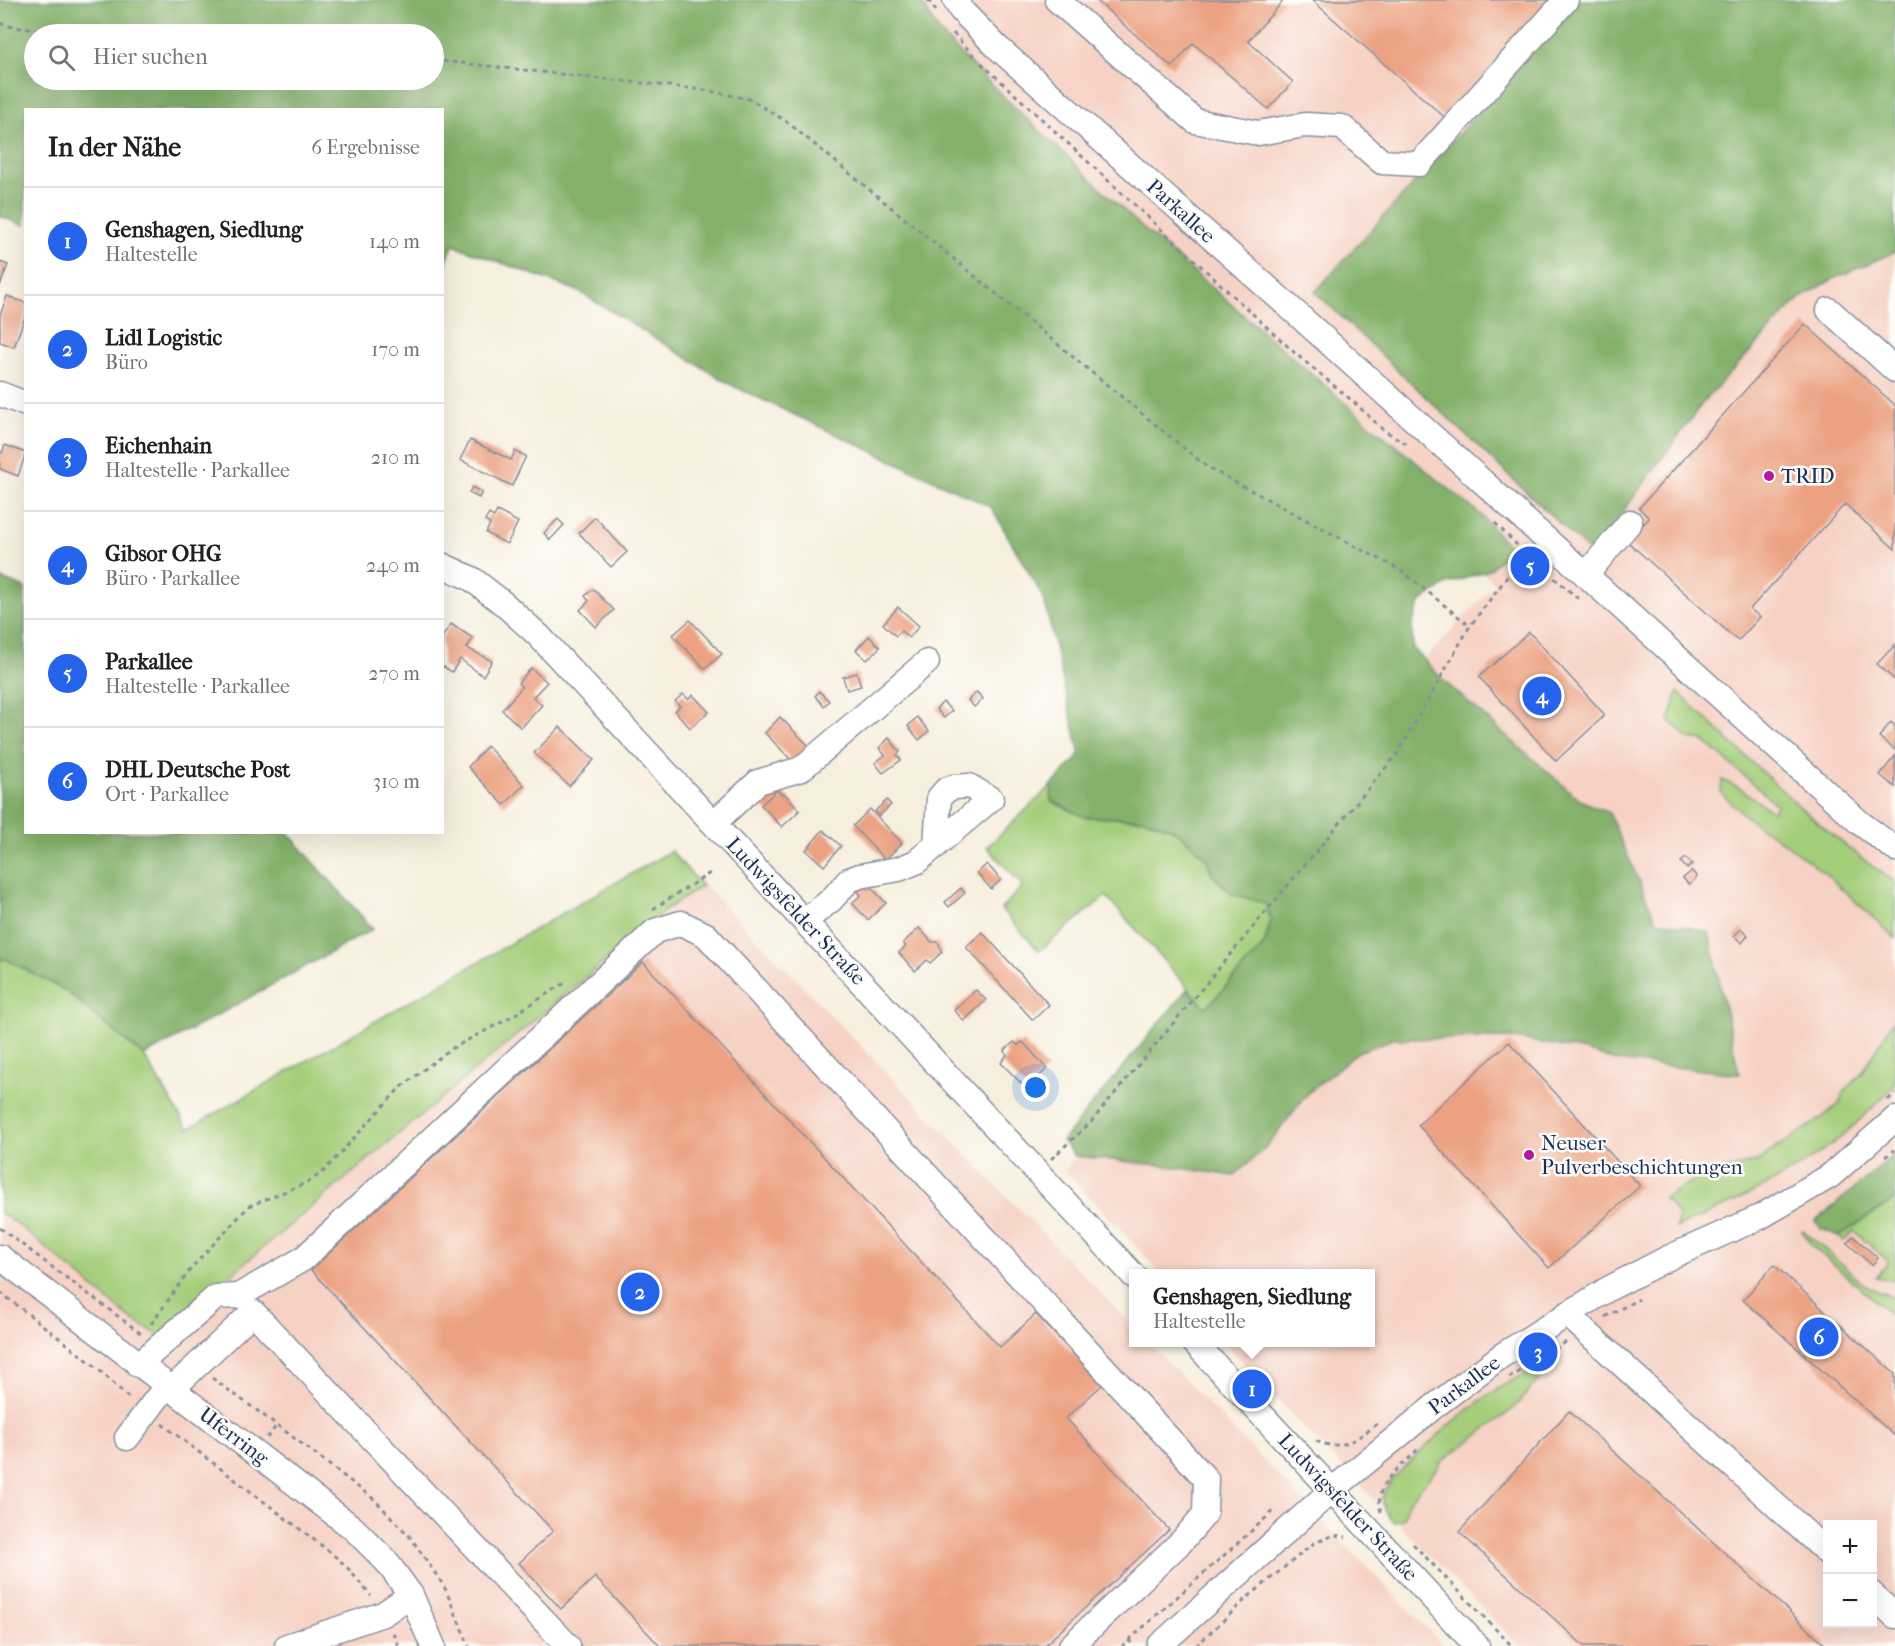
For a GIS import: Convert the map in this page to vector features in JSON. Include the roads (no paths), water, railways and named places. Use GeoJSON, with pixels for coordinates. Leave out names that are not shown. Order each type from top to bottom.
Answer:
{"type":"FeatureCollection","features":[{"type":"Feature","properties":{"kind":"street"},"geometry":{"type":"LineString","coordinates":[[1057,0],[1195,121],[1258,133],[1305,125],[1342,127],[1382,162],[1419,164],[1566,0]]}},
{"type":"Feature","properties":{"kind":"street","name":"Parkallee"},"geometry":{"type":"LineString","coordinates":[[948,9],[961,10],[997,47],[1543,536],[1858,822],[1895,849]]}},
{"type":"Feature","properties":{"kind":"street"},"geometry":{"type":"LineString","coordinates":[[1829,310],[1895,370]]}},
{"type":"Feature","properties":{"kind":"street"},"geometry":{"type":"LineString","coordinates":[[0,394],[24,403]]}},
{"type":"Feature","properties":{"kind":"street"},"geometry":{"type":"LineString","coordinates":[[1586,575],[1630,522]]}},
{"type":"Feature","properties":{"kind":"street","name":"Ludwigsfelder Straße"},"geometry":{"type":"LineString","coordinates":[[444,566],[472,579],[539,636],[1129,1271]]}},
{"type":"Feature","properties":{"kind":"street"},"geometry":{"type":"LineString","coordinates":[[714,823],[758,782],[801,769],[927,662]]}},
{"type":"Feature","properties":{"kind":"street"},"geometry":{"type":"LineString","coordinates":[[805,921],[831,900],[849,880],[899,869],[916,862],[936,846]]}},
{"type":"Feature","properties":{"kind":"street"},"geometry":{"type":"LineString","coordinates":[[127,1438],[146,1412],[169,1387],[195,1366],[246,1304],[303,1259],[655,931],[681,923],[706,935],[1206,1479],[1205,1514],[1182,1541],[1071,1646]]}},
{"type":"Feature","properties":{"kind":"street","name":"Parkallee"},"geometry":{"type":"LineString","coordinates":[[1159,1646],[1332,1490],[1501,1356],[1575,1322],[1608,1289],[1670,1257],[1760,1217],[1830,1176],[1895,1119]]}},
{"type":"Feature","properties":{"kind":"street","name":"Uferring"},"geometry":{"type":"LineString","coordinates":[[0,1257],[353,1528],[386,1561],[411,1595],[433,1646]]}},
{"type":"Feature","properties":{"kind":"street"},"geometry":{"type":"LineString","coordinates":[[138,1365],[151,1341],[216,1297],[246,1304],[568,1646]]}},
{"type":"Feature","properties":{"kind":"street"},"geometry":{"type":"LineString","coordinates":[[1575,1322],[1823,1549]]}},
{"type":"Feature","properties":{"kind":"street","name":"Ludwigsfelder Straße"},"geometry":{"type":"LineString","coordinates":[[1199,1347],[1477,1646]]}},
{"type":"Feature","properties":{"kind":"street"},"geometry":{"type":"LineString","coordinates":[[287,1646],[383,1614],[411,1595]]}},
{"type":"Feature","properties":{"kind":"street"},"geometry":{"type":"LineString","coordinates":[[1877,1599],[1895,1616]]}},
{"type":"Feature","properties":{"kind":"place","name":"TRID"},"geometry":{"type":"Point","coordinates":[1769,476]}},
{"type":"Feature","properties":{"kind":"place","name":"Parkallee"},"geometry":{"type":"Point","coordinates":[1530,566]}},
{"type":"Feature","properties":{"kind":"place","name":"Gibsor OHG"},"geometry":{"type":"Point","coordinates":[1542,696]}},
{"type":"Feature","properties":{"kind":"place","name":"Neuser Pulverbeschichtungen"},"geometry":{"type":"Point","coordinates":[1529,1155]}},
{"type":"Feature","properties":{"kind":"place","name":"Lidl Logistic"},"geometry":{"type":"Point","coordinates":[640,1292]}},
{"type":"Feature","properties":{"kind":"place","name":"DHL Deutsche Post"},"geometry":{"type":"Point","coordinates":[1819,1337]}},
{"type":"Feature","properties":{"kind":"place","name":"Eichenhain"},"geometry":{"type":"Point","coordinates":[1538,1352]}},
{"type":"Feature","properties":{"kind":"place","name":"Genshagen, Siedlung"},"geometry":{"type":"Point","coordinates":[1252,1389]}}]}
